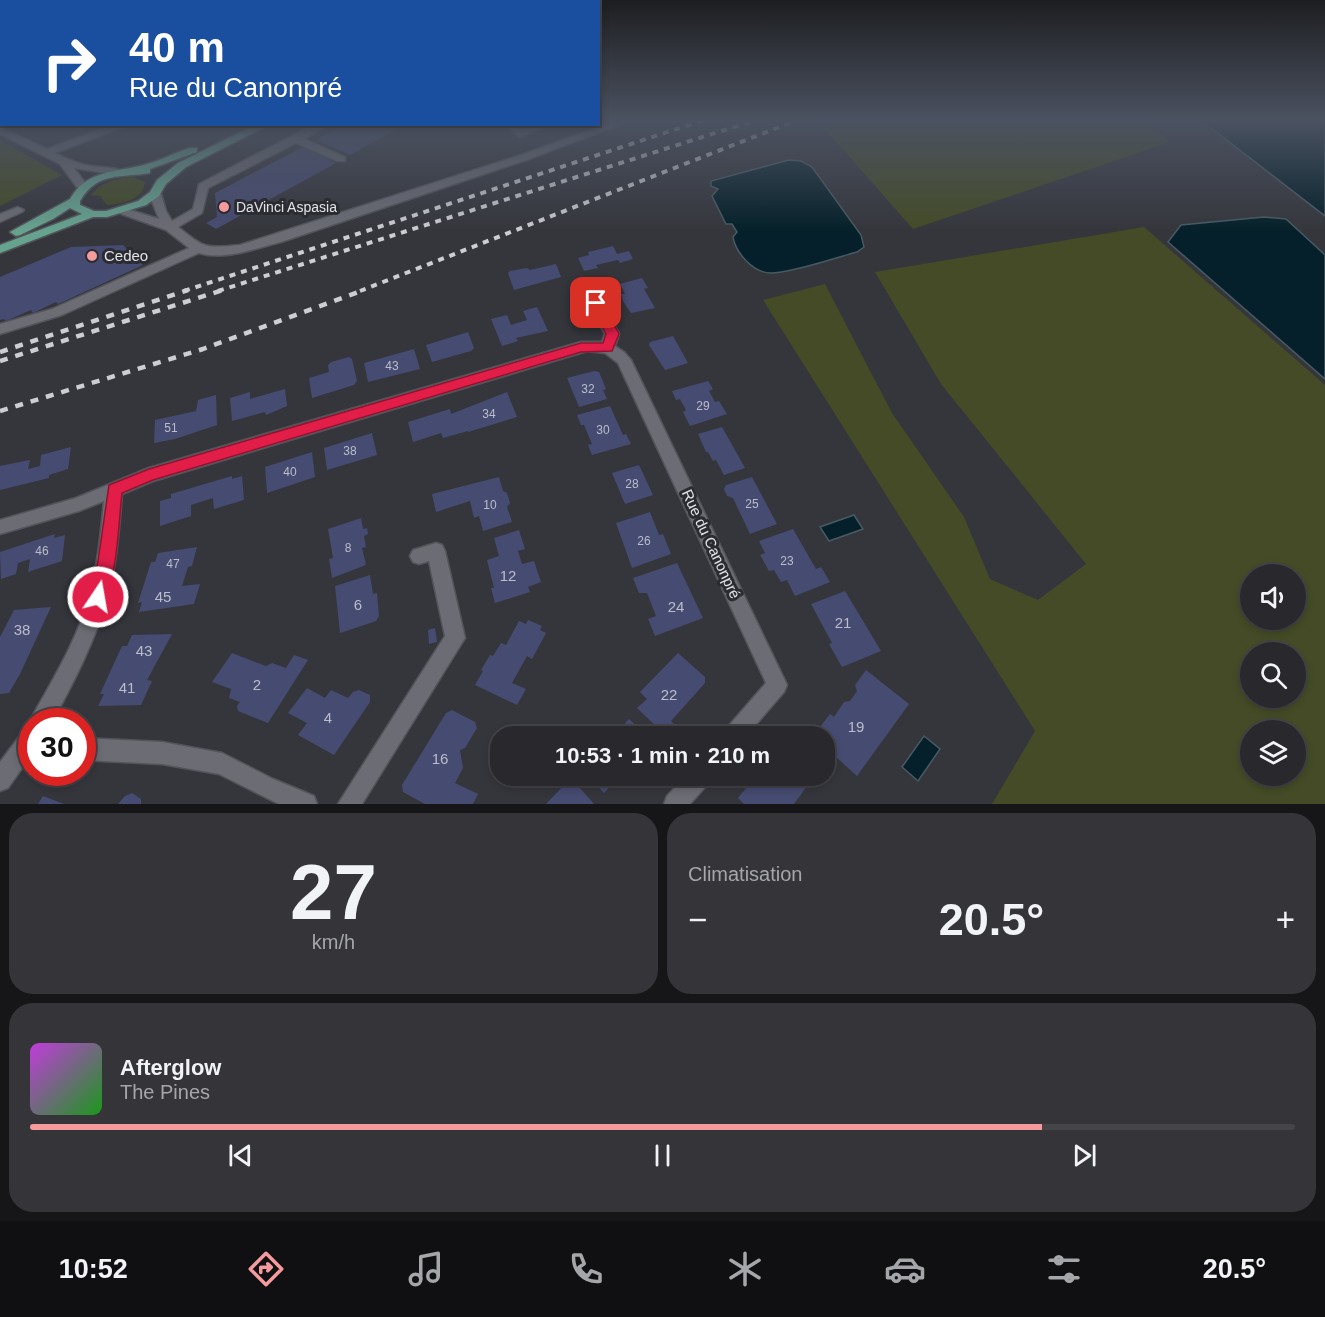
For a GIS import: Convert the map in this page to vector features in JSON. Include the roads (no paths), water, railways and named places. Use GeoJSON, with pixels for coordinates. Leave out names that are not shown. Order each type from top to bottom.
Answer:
{"type":"FeatureCollection","features":[{"type":"Feature","properties":{"kind":"main road"},"geometry":{"type":"LineString","coordinates":[[0,239],[49,217],[74,201],[83,188],[98,179],[118,172],[138,170],[172,158]]}},
{"type":"Feature","properties":{"kind":"main road"},"geometry":{"type":"LineString","coordinates":[[0,249],[92,214],[123,211],[142,203],[182,165],[197,158]]}},
{"type":"Feature","properties":{"kind":"main road"},"geometry":{"type":"LineString","coordinates":[[138,170],[158,176],[158,188]]}},
{"type":"Feature","properties":{"kind":"main road"},"geometry":{"type":"LineString","coordinates":[[74,201],[75,207],[92,214]]}},
{"type":"Feature","properties":{"kind":"street"},"geometry":{"type":"LineString","coordinates":[[55,158],[90,169],[118,172]]}},
{"type":"Feature","properties":{"kind":"street"},"geometry":{"type":"LineString","coordinates":[[170,227],[198,211],[201,207],[203,186],[259,158]]}},
{"type":"Feature","properties":{"kind":"street"},"geometry":{"type":"LineString","coordinates":[[0,329],[57,312],[198,249],[224,252],[267,242],[523,158]]}},
{"type":"Feature","properties":{"kind":"street"},"geometry":{"type":"LineString","coordinates":[[64,162],[83,188]]}},
{"type":"Feature","properties":{"kind":"street"},"geometry":{"type":"LineString","coordinates":[[158,188],[158,206],[170,227]]}},
{"type":"Feature","properties":{"kind":"street"},"geometry":{"type":"LineString","coordinates":[[0,218],[18,210]]}},
{"type":"Feature","properties":{"kind":"street"},"geometry":{"type":"LineString","coordinates":[[123,211],[170,227],[198,249]]}},
{"type":"Feature","properties":{"kind":"street"},"geometry":{"type":"LineString","coordinates":[[0,527],[79,504],[149,475],[569,351],[594,346],[607,348],[612,334],[596,303]]}},
{"type":"Feature","properties":{"kind":"street","name":"Rue du Canonpré"},"geometry":{"type":"LineString","coordinates":[[607,348],[617,352],[624,360],[777,685],[742,726]]}},
{"type":"Feature","properties":{"kind":"street"},"geometry":{"type":"LineString","coordinates":[[47,708],[81,639],[98,597],[106,561],[114,489]]}},
{"type":"Feature","properties":{"kind":"street"},"geometry":{"type":"LineString","coordinates":[[349,804],[455,638],[436,550],[419,556]]}},
{"type":"Feature","properties":{"kind":"street"},"geometry":{"type":"LineString","coordinates":[[96,750],[162,753],[222,764],[265,787],[306,804]]}},
{"type":"Feature","properties":{"kind":"street"},"geometry":{"type":"LineString","coordinates":[[0,780],[18,758]]}},
{"type":"Feature","properties":{"kind":"street"},"geometry":{"type":"LineString","coordinates":[[675,804],[691,786]]}},
{"type":"Feature","properties":{"kind":"water"},"geometry":{"type":"Polygon","coordinates":[[[1249,158],[1325,158],[1325,216],[1249,158]]]}},
{"type":"Feature","properties":{"kind":"water"},"geometry":{"type":"Polygon","coordinates":[[[789,160],[801,161],[812,167],[861,235],[864,247],[857,252],[780,272],[764,272],[746,261],[733,237],[737,232],[732,224],[726,224],[712,196],[718,189],[711,186],[711,181],[789,160]]]}},
{"type":"Feature","properties":{"kind":"water"},"geometry":{"type":"Polygon","coordinates":[[[1264,217],[1286,219],[1325,255],[1325,379],[1168,242],[1181,225],[1264,217]]]}},
{"type":"Feature","properties":{"kind":"water"},"geometry":{"type":"Polygon","coordinates":[[[854,515],[863,529],[829,541],[820,527],[854,515]]]}},
{"type":"Feature","properties":{"kind":"water"},"geometry":{"type":"Polygon","coordinates":[[[924,736],[940,749],[918,781],[902,767],[924,736]]]}},
{"type":"Feature","properties":{"kind":"railway"},"geometry":{"type":"LineString","coordinates":[[184,291],[590,158]]}},
{"type":"Feature","properties":{"kind":"railway"},"geometry":{"type":"LineString","coordinates":[[218,291],[638,158]]}},
{"type":"Feature","properties":{"kind":"railway"},"geometry":{"type":"LineString","coordinates":[[360,291],[701,158]]}},
{"type":"Feature","properties":{"kind":"railway"},"geometry":{"type":"LineString","coordinates":[[0,352],[188,290]]}},
{"type":"Feature","properties":{"kind":"railway"},"geometry":{"type":"LineString","coordinates":[[0,361],[223,290]]}},
{"type":"Feature","properties":{"kind":"railway"},"geometry":{"type":"LineString","coordinates":[[0,411],[203,349],[364,290]]}},
{"type":"Feature","properties":{"kind":"place","name":"DaVinci Aspasia"},"geometry":{"type":"Point","coordinates":[224,207]}},
{"type":"Feature","properties":{"kind":"place","name":"Cedeo"},"geometry":{"type":"Point","coordinates":[92,256]}}]}
